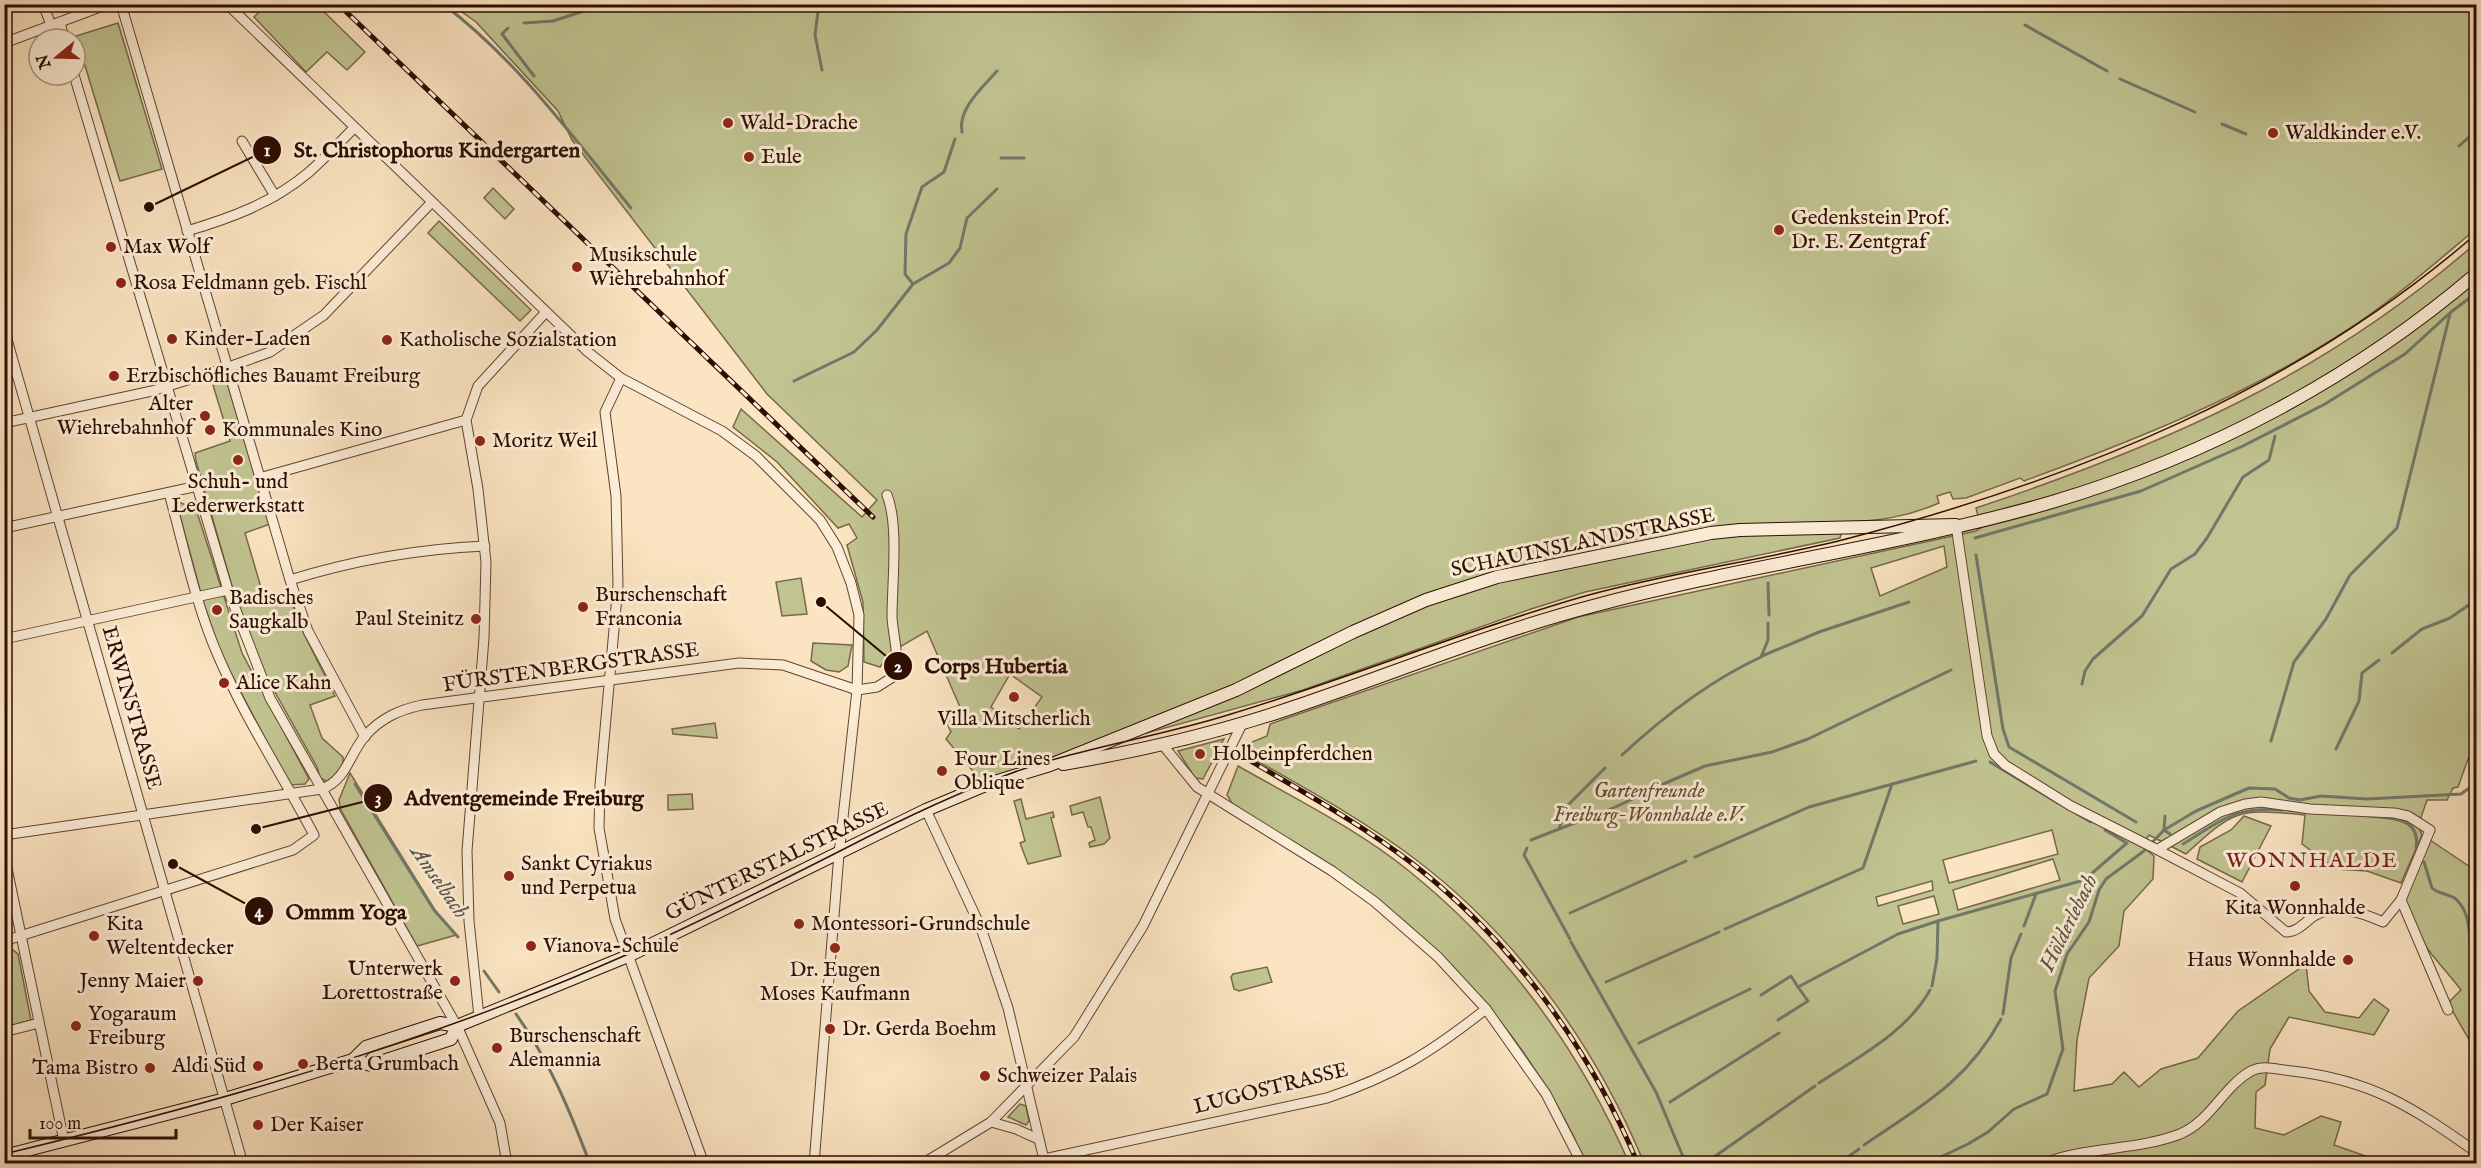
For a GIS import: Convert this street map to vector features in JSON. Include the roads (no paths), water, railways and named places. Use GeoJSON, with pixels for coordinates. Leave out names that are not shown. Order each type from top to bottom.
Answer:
{"type":"FeatureCollection","features":[{"type":"Feature","properties":{"kind":"main road","name":"SCHAUINSLANDSTRASSE"},"geometry":{"type":"LineString","coordinates":[[1242,724],[1506,632],[1582,609],[1837,554],[1956,525],[2050,502],[2144,472],[2226,436],[2345,370],[2424,315],[2476,274]]}},
{"type":"Feature","properties":{"kind":"main road","name":"SCHAUINSLANDSTRASSE"},"geometry":{"type":"LineString","coordinates":[[1105,742],[1236,690],[1395,612],[1462,586],[1711,533],[1740,530],[1956,525]]}},
{"type":"Feature","properties":{"kind":"main road"},"geometry":{"type":"LineString","coordinates":[[1837,554],[1848,542],[1844,529]]}},
{"type":"Feature","properties":{"kind":"main road","name":"GÜNTERSTALSTRASSE"},"geometry":{"type":"LineString","coordinates":[[1050,765],[1162,744],[1242,724]]}},
{"type":"Feature","properties":{"kind":"main road","name":"GÜNTERSTALSTRASSE"},"geometry":{"type":"LineString","coordinates":[[4,1156],[225,1098],[353,1060],[366,1047],[440,1023],[457,1026],[628,956],[926,810],[988,784],[1050,765],[1105,742]]}},
{"type":"Feature","properties":{"kind":"main road","name":"GÜNTERSTALSTRASSE"},"geometry":{"type":"LineString","coordinates":[[353,1060],[372,1065],[451,1039],[457,1026]]}},
{"type":"Feature","properties":{"kind":"street"},"geometry":{"type":"LineString","coordinates":[[43,4],[57,27]]}},
{"type":"Feature","properties":{"kind":"street"},"geometry":{"type":"LineString","coordinates":[[4,43],[108,4]]}},
{"type":"Feature","properties":{"kind":"street"},"geometry":{"type":"LineString","coordinates":[[121,4],[226,369],[290,580],[308,631],[365,737]]}},
{"type":"Feature","properties":{"kind":"street"},"geometry":{"type":"LineString","coordinates":[[226,4],[546,312],[621,378],[711,425],[756,456],[820,520],[844,562],[856,601],[859,629],[857,690],[839,854],[814,1164]]}},
{"type":"Feature","properties":{"kind":"street"},"geometry":{"type":"LineString","coordinates":[[78,87],[228,590],[270,698],[457,1026],[500,1123],[507,1164]]}},
{"type":"Feature","properties":{"kind":"street"},"geometry":{"type":"LineString","coordinates":[[187,231],[240,214],[275,196],[307,173],[354,128]]}},
{"type":"Feature","properties":{"kind":"street"},"geometry":{"type":"LineString","coordinates":[[242,141],[275,196]]}},
{"type":"Feature","properties":{"kind":"street"},"geometry":{"type":"LineString","coordinates":[[4,423],[167,386],[226,369],[270,352],[324,315],[431,202]]}},
{"type":"Feature","properties":{"kind":"street"},"geometry":{"type":"LineString","coordinates":[[479,1017],[469,921],[467,850],[486,600],[485,546],[466,420],[478,386],[546,312]]}},
{"type":"Feature","properties":{"kind":"street","name":"ERWINSTRASSE"},"geometry":{"type":"LineString","coordinates":[[4,329],[56,518],[243,1164]]}},
{"type":"Feature","properties":{"kind":"street"},"geometry":{"type":"LineString","coordinates":[[621,378],[605,412],[616,496],[618,585],[600,784],[599,828],[615,919],[704,1164]]}},
{"type":"Feature","properties":{"kind":"street"},"geometry":{"type":"LineString","coordinates":[[259,478],[466,420]]}},
{"type":"Feature","properties":{"kind":"street"},"geometry":{"type":"LineString","coordinates":[[4,528],[198,486]]}},
{"type":"Feature","properties":{"kind":"street"},"geometry":{"type":"LineString","coordinates":[[4,941],[293,850],[314,836],[293,794],[245,712],[223,666],[198,597],[169,493]]}},
{"type":"Feature","properties":{"kind":"street"},"geometry":{"type":"LineString","coordinates":[[857,690],[885,683],[893,677],[896,670],[892,619],[893,518],[887,495]]}},
{"type":"Feature","properties":{"kind":"street"},"geometry":{"type":"LineString","coordinates":[[1956,525],[1988,736],[1994,754],[2005,765],[2071,806],[2145,841],[2157,849],[2240,893],[2286,932],[2297,929],[2314,916],[2333,910],[2357,912],[2383,922],[2401,900],[2430,830],[2408,816],[2394,813],[2310,808],[2260,802],[2220,812],[2157,849]]}},
{"type":"Feature","properties":{"kind":"street"},"geometry":{"type":"LineString","coordinates":[[290,580],[385,555],[485,546]]}},
{"type":"Feature","properties":{"kind":"street"},"geometry":{"type":"LineString","coordinates":[[4,639],[228,590]]}},
{"type":"Feature","properties":{"kind":"street","name":"FÜRSTENBERGSTRASSE"},"geometry":{"type":"LineString","coordinates":[[322,789],[336,783],[365,737],[394,712],[610,680],[761,663],[806,672],[857,690]]}},
{"type":"Feature","properties":{"kind":"street"},"geometry":{"type":"LineString","coordinates":[[922,1164],[991,1122],[1074,1037],[1126,955],[1186,840],[1206,794],[1242,724]]}},
{"type":"Feature","properties":{"kind":"street"},"geometry":{"type":"LineString","coordinates":[[1162,744],[1197,787],[1206,794],[1329,868],[1375,902],[1438,957],[1486,1009],[1546,1094],[1581,1161],[1570,1164]]}},
{"type":"Feature","properties":{"kind":"street"},"geometry":{"type":"LineString","coordinates":[[4,835],[322,789]]}},
{"type":"Feature","properties":{"kind":"street"},"geometry":{"type":"LineString","coordinates":[[926,810],[981,928],[1008,1008],[1044,1161]]}},
{"type":"Feature","properties":{"kind":"street"},"geometry":{"type":"LineString","coordinates":[[4,854],[64,1141]]}},
{"type":"Feature","properties":{"kind":"street"},"geometry":{"type":"LineString","coordinates":[[2401,900],[2448,1010]]}},
{"type":"Feature","properties":{"kind":"street","name":"LUGOSTRASSE"},"geometry":{"type":"LineString","coordinates":[[1044,1161],[1316,1101],[1347,1091],[1410,1064],[1434,1049],[1486,1009]]}},
{"type":"Feature","properties":{"kind":"street"},"geometry":{"type":"LineString","coordinates":[[4,1032],[39,1023]]}},
{"type":"Feature","properties":{"kind":"street"},"geometry":{"type":"LineString","coordinates":[[2043,1164],[2069,1154],[2155,1141],[2183,1132],[2210,1113],[2249,1072],[2265,1068],[2321,1074],[2363,1086],[2424,1115],[2476,1152]]}},
{"type":"Feature","properties":{"kind":"street"},"geometry":{"type":"LineString","coordinates":[[991,1122],[1016,1129],[1038,1139]]}},
{"type":"Feature","properties":{"kind":"waterway"},"geometry":{"type":"LineString","coordinates":[[443,4],[470,26],[520,75],[631,208]]}},
{"type":"Feature","properties":{"kind":"waterway"},"geometry":{"type":"LineString","coordinates":[[524,23],[553,21],[593,8],[594,4]]}},
{"type":"Feature","properties":{"kind":"waterway"},"geometry":{"type":"LineString","coordinates":[[819,4],[815,35],[822,70]]}},
{"type":"Feature","properties":{"kind":"waterway"},"geometry":{"type":"LineString","coordinates":[[2025,25],[2107,71]]}},
{"type":"Feature","properties":{"kind":"waterway"},"geometry":{"type":"LineString","coordinates":[[508,28],[502,34],[534,76]]}},
{"type":"Feature","properties":{"kind":"waterway"},"geometry":{"type":"LineString","coordinates":[[962,132],[967,107],[997,71]]}},
{"type":"Feature","properties":{"kind":"waterway"},"geometry":{"type":"LineString","coordinates":[[2120,79],[2195,112]]}},
{"type":"Feature","properties":{"kind":"waterway"},"geometry":{"type":"LineString","coordinates":[[2222,124],[2246,134]]}},
{"type":"Feature","properties":{"kind":"waterway"},"geometry":{"type":"LineString","coordinates":[[2459,146],[2476,131]]}},
{"type":"Feature","properties":{"kind":"waterway"},"geometry":{"type":"LineString","coordinates":[[913,284],[905,274],[906,234],[922,187],[944,172],[955,139]]}},
{"type":"Feature","properties":{"kind":"waterway"},"geometry":{"type":"LineString","coordinates":[[1001,158],[1024,158]]}},
{"type":"Feature","properties":{"kind":"waterway"},"geometry":{"type":"LineString","coordinates":[[794,381],[854,352],[877,330],[913,284],[949,263],[960,248],[967,218],[997,189]]}},
{"type":"Feature","properties":{"kind":"waterway"},"geometry":{"type":"LineString","coordinates":[[1975,538],[2141,491],[2243,446],[2325,404],[2405,354],[2451,312],[2476,293]]}},
{"type":"Feature","properties":{"kind":"waterway"},"geometry":{"type":"LineString","coordinates":[[2271,741],[2294,662],[2326,619],[2350,575],[2397,528],[2450,314]]}},
{"type":"Feature","properties":{"kind":"waterway"},"geometry":{"type":"LineString","coordinates":[[2082,684],[2085,671],[2093,659],[2142,616],[2171,569],[2195,554],[2243,477],[2269,460],[2275,436]]}},
{"type":"Feature","properties":{"kind":"waterway"},"geometry":{"type":"LineString","coordinates":[[1976,555],[2003,729],[2009,747],[2136,822]]}},
{"type":"Feature","properties":{"kind":"waterway"},"geometry":{"type":"LineString","coordinates":[[1768,583],[1769,615]]}},
{"type":"Feature","properties":{"kind":"waterway"},"geometry":{"type":"LineString","coordinates":[[2392,653],[2422,629],[2450,618],[2476,600]]}},
{"type":"Feature","properties":{"kind":"waterway"},"geometry":{"type":"LineString","coordinates":[[1762,656],[1819,632],[1909,602]]}},
{"type":"Feature","properties":{"kind":"waterway"},"geometry":{"type":"LineString","coordinates":[[1622,755],[1687,701],[1723,677],[1761,657],[1768,640],[1768,623]]}},
{"type":"Feature","properties":{"kind":"waterway"},"geometry":{"type":"LineString","coordinates":[[2336,749],[2359,701],[2362,673],[2379,660]]}},
{"type":"Feature","properties":{"kind":"waterway"},"geometry":{"type":"LineString","coordinates":[[1661,785],[1705,766],[1772,752],[1808,739],[1951,670]]}},
{"type":"Feature","properties":{"kind":"waterway"},"geometry":{"type":"LineString","coordinates":[[1695,857],[1809,807],[1976,761]]}},
{"type":"Feature","properties":{"kind":"waterway"},"geometry":{"type":"LineString","coordinates":[[1990,762],[2058,803]]}},
{"type":"Feature","properties":{"kind":"waterway"},"geometry":{"type":"LineString","coordinates":[[1531,840],[1559,829],[1567,806],[1605,768]]}},
{"type":"Feature","properties":{"kind":"waterway","name":"Hölderlebach"},"geometry":{"type":"LineString","coordinates":[[1926,1164],[1968,1144],[1988,1132],[2014,1109],[2047,1094],[2063,1049],[2055,991],[2067,954],[2089,922],[2099,890],[2106,879],[2144,851],[2164,830],[2196,811],[2249,788],[2275,789],[2289,798],[2300,800],[2321,796],[2367,799],[2461,794],[2476,783]]}},
{"type":"Feature","properties":{"kind":"waterway","name":"Amselbach"},"geometry":{"type":"LineString","coordinates":[[355,784],[434,910],[458,937]]}},
{"type":"Feature","properties":{"kind":"waterway"},"geometry":{"type":"LineString","coordinates":[[1725,929],[1863,868],[1892,784]]}},
{"type":"Feature","properties":{"kind":"waterway"},"geometry":{"type":"LineString","coordinates":[[1559,829],[1611,809],[1656,788]]}},
{"type":"Feature","properties":{"kind":"waterway"},"geometry":{"type":"LineString","coordinates":[[2183,844],[2230,816],[2253,810],[2283,810]]}},
{"type":"Feature","properties":{"kind":"waterway"},"geometry":{"type":"LineString","coordinates":[[2077,814],[2091,822]]}},
{"type":"Feature","properties":{"kind":"waterway","name":"Hölderlebach"},"geometry":{"type":"LineString","coordinates":[[2165,816],[2164,830],[2170,834]]}},
{"type":"Feature","properties":{"kind":"waterway"},"geometry":{"type":"LineString","coordinates":[[2370,816],[2396,819],[2409,825],[2414,831],[2416,848]]}},
{"type":"Feature","properties":{"kind":"waterway"},"geometry":{"type":"LineString","coordinates":[[2105,830],[2125,842]]}},
{"type":"Feature","properties":{"kind":"waterway"},"geometry":{"type":"LineString","coordinates":[[1778,1020],[1808,1001],[1798,987],[1898,934],[2084,880],[2127,843]]}},
{"type":"Feature","properties":{"kind":"waterway"},"geometry":{"type":"LineString","coordinates":[[1527,848],[1524,855],[1570,939]]}},
{"type":"Feature","properties":{"kind":"waterway"},"geometry":{"type":"LineString","coordinates":[[1570,913],[1686,861]]}},
{"type":"Feature","properties":{"kind":"waterway"},"geometry":{"type":"LineString","coordinates":[[2424,862],[2432,888],[2451,896],[2463,908],[2476,969]]}},
{"type":"Feature","properties":{"kind":"waterway"},"geometry":{"type":"LineString","coordinates":[[2024,926],[2036,894]]}},
{"type":"Feature","properties":{"kind":"waterway"},"geometry":{"type":"LineString","coordinates":[[1932,986],[1937,958],[1938,921]]}},
{"type":"Feature","properties":{"kind":"waterway"},"geometry":{"type":"LineString","coordinates":[[1606,982],[1719,932]]}},
{"type":"Feature","properties":{"kind":"waterway"},"geometry":{"type":"LineString","coordinates":[[2003,1014],[2011,958],[2021,934]]}},
{"type":"Feature","properties":{"kind":"waterway"},"geometry":{"type":"LineString","coordinates":[[1571,942],[1656,1092],[1686,1164]]}},
{"type":"Feature","properties":{"kind":"waterway","name":"Amselbach"},"geometry":{"type":"LineString","coordinates":[[484,971],[499,992]]}},
{"type":"Feature","properties":{"kind":"waterway"},"geometry":{"type":"LineString","coordinates":[[1761,995],[1791,976],[1798,987]]}},
{"type":"Feature","properties":{"kind":"waterway"},"geometry":{"type":"LineString","coordinates":[[1639,1043],[1750,989]]}},
{"type":"Feature","properties":{"kind":"waterway"},"geometry":{"type":"LineString","coordinates":[[1819,1083],[1895,1031],[1920,1005],[1930,990]]}},
{"type":"Feature","properties":{"kind":"waterway","name":"Amselbach"},"geometry":{"type":"LineString","coordinates":[[516,1014],[539,1049],[558,1086],[590,1164]]}},
{"type":"Feature","properties":{"kind":"waterway"},"geometry":{"type":"LineString","coordinates":[[1864,1145],[1923,1105],[1958,1076],[1988,1041],[2001,1019]]}},
{"type":"Feature","properties":{"kind":"waterway"},"geometry":{"type":"LineString","coordinates":[[1670,1102],[1779,1033]]}},
{"type":"Feature","properties":{"kind":"waterway"},"geometry":{"type":"LineString","coordinates":[[1704,1164],[1815,1086]]}},
{"type":"Feature","properties":{"kind":"waterway"},"geometry":{"type":"LineString","coordinates":[[1838,1164],[1859,1149]]}},
{"type":"Feature","properties":{"kind":"tram line"},"geometry":{"type":"LineString","coordinates":[[4,1154],[241,1092],[398,1043],[475,1016],[551,987],[681,930],[926,808],[990,781],[1039,764],[1231,714],[1585,596],[1846,539],[1932,515],[2099,458],[2179,423],[2258,384],[2334,339],[2406,290],[2476,234]]}},
{"type":"Feature","properties":{"kind":"railway"},"geometry":{"type":"LineString","coordinates":[[338,4],[873,517]]}},
{"type":"Feature","properties":{"kind":"railway"},"geometry":{"type":"LineString","coordinates":[[1244,757],[1393,849],[1449,894],[1483,927],[1545,999],[1572,1038],[1596,1079],[1638,1164]]}},
{"type":"Feature","properties":{"kind":"place","name":"Wald-Drache"},"geometry":{"type":"Point","coordinates":[728,123]}},
{"type":"Feature","properties":{"kind":"place","name":"Waldkinder e.V."},"geometry":{"type":"Point","coordinates":[2273,133]}},
{"type":"Feature","properties":{"kind":"place","name":"Eule"},"geometry":{"type":"Point","coordinates":[749,157]}},
{"type":"Feature","properties":{"kind":"place","name":"St. Christophorus Kindergarten"},"geometry":{"type":"Point","coordinates":[149,207]}},
{"type":"Feature","properties":{"kind":"place","name":"Gedenkstein Prof. Dr. E. Zentgraf"},"geometry":{"type":"Point","coordinates":[1779,230]}},
{"type":"Feature","properties":{"kind":"place","name":"Max Wolf"},"geometry":{"type":"Point","coordinates":[111,247]}},
{"type":"Feature","properties":{"kind":"place","name":"Musikschule Wiehrebahnhof"},"geometry":{"type":"Point","coordinates":[577,267]}},
{"type":"Feature","properties":{"kind":"place","name":"Rosa Feldmann geb. Fischl"},"geometry":{"type":"Point","coordinates":[121,283]}},
{"type":"Feature","properties":{"kind":"place","name":"Kinder-Laden"},"geometry":{"type":"Point","coordinates":[172,339]}},
{"type":"Feature","properties":{"kind":"place","name":"Katholische Sozialstation"},"geometry":{"type":"Point","coordinates":[387,340]}},
{"type":"Feature","properties":{"kind":"place","name":"Erzbischöfliches Bauamt Freiburg"},"geometry":{"type":"Point","coordinates":[114,376]}},
{"type":"Feature","properties":{"kind":"place","name":"Alter Wiehrebahnhof"},"geometry":{"type":"Point","coordinates":[205,416]}},
{"type":"Feature","properties":{"kind":"place","name":"Kommunales Kino"},"geometry":{"type":"Point","coordinates":[210,430]}},
{"type":"Feature","properties":{"kind":"place","name":"Moritz Weil"},"geometry":{"type":"Point","coordinates":[480,441]}},
{"type":"Feature","properties":{"kind":"place","name":"Schuh- und Lederwerkstatt"},"geometry":{"type":"Point","coordinates":[238,460]}},
{"type":"Feature","properties":{"kind":"place","name":"Corps Hubertia"},"geometry":{"type":"Point","coordinates":[821,602]}},
{"type":"Feature","properties":{"kind":"place","name":"Burschenschaft Franconia"},"geometry":{"type":"Point","coordinates":[583,607]}},
{"type":"Feature","properties":{"kind":"place","name":"Badisches Saugkalb"},"geometry":{"type":"Point","coordinates":[217,610]}},
{"type":"Feature","properties":{"kind":"place","name":"Paul Steinitz"},"geometry":{"type":"Point","coordinates":[476,619]}},
{"type":"Feature","properties":{"kind":"place","name":"Alice Kahn"},"geometry":{"type":"Point","coordinates":[224,683]}},
{"type":"Feature","properties":{"kind":"place","name":"Villa Mitscherlich"},"geometry":{"type":"Point","coordinates":[1014,697]}},
{"type":"Feature","properties":{"kind":"place","name":"Holbeinpferdchen"},"geometry":{"type":"Point","coordinates":[1200,754]}},
{"type":"Feature","properties":{"kind":"place","name":"Four Lines Oblique"},"geometry":{"type":"Point","coordinates":[942,771]}},
{"type":"Feature","properties":{"kind":"place","name":"Adventgemeinde Freiburg"},"geometry":{"type":"Point","coordinates":[256,829]}},
{"type":"Feature","properties":{"kind":"place","name":"Ommm Yoga"},"geometry":{"type":"Point","coordinates":[173,864]}},
{"type":"Feature","properties":{"kind":"place","name":"Sankt Cyriakus und Perpetua"},"geometry":{"type":"Point","coordinates":[509,876]}},
{"type":"Feature","properties":{"kind":"place","name":"Kita Wonnhalde"},"geometry":{"type":"Point","coordinates":[2295,886]}},
{"type":"Feature","properties":{"kind":"place","name":"Montessori-Grundschule"},"geometry":{"type":"Point","coordinates":[799,924]}},
{"type":"Feature","properties":{"kind":"place","name":"Kita Weltentdecker"},"geometry":{"type":"Point","coordinates":[94,936]}},
{"type":"Feature","properties":{"kind":"place","name":"Vianova-Schule"},"geometry":{"type":"Point","coordinates":[531,946]}},
{"type":"Feature","properties":{"kind":"place","name":"Dr. Eugen Moses Kaufmann"},"geometry":{"type":"Point","coordinates":[835,948]}},
{"type":"Feature","properties":{"kind":"place","name":"Haus Wonnhalde"},"geometry":{"type":"Point","coordinates":[2348,960]}},
{"type":"Feature","properties":{"kind":"place","name":"Jenny Maier"},"geometry":{"type":"Point","coordinates":[198,981]}},
{"type":"Feature","properties":{"kind":"place","name":"Unterwerk Lorettostraße"},"geometry":{"type":"Point","coordinates":[455,981]}},
{"type":"Feature","properties":{"kind":"place","name":"Yogaraum Freiburg"},"geometry":{"type":"Point","coordinates":[76,1026]}},
{"type":"Feature","properties":{"kind":"place","name":"Dr. Gerda Boehm"},"geometry":{"type":"Point","coordinates":[830,1029]}},
{"type":"Feature","properties":{"kind":"place","name":"Burschenschaft Alemannia"},"geometry":{"type":"Point","coordinates":[497,1048]}},
{"type":"Feature","properties":{"kind":"place","name":"Berta Grumbach"},"geometry":{"type":"Point","coordinates":[303,1064]}},
{"type":"Feature","properties":{"kind":"place","name":"Aldi Süd"},"geometry":{"type":"Point","coordinates":[258,1066]}},
{"type":"Feature","properties":{"kind":"place","name":"Tama Bistro"},"geometry":{"type":"Point","coordinates":[150,1068]}},
{"type":"Feature","properties":{"kind":"place","name":"Schweizer Palais"},"geometry":{"type":"Point","coordinates":[985,1076]}},
{"type":"Feature","properties":{"kind":"place","name":"Der Kaiser"},"geometry":{"type":"Point","coordinates":[258,1125]}},
{"type":"Feature","properties":{"kind":"district","name":"WONNHALDE"},"geometry":{"type":"Point","coordinates":[2312,861]}},
{"type":"Feature","properties":{"kind":"park label","name":"Gartenfreunde Freiburg-Wonnhalde e.V."},"geometry":{"type":"Point","coordinates":[1649,803]}}]}
